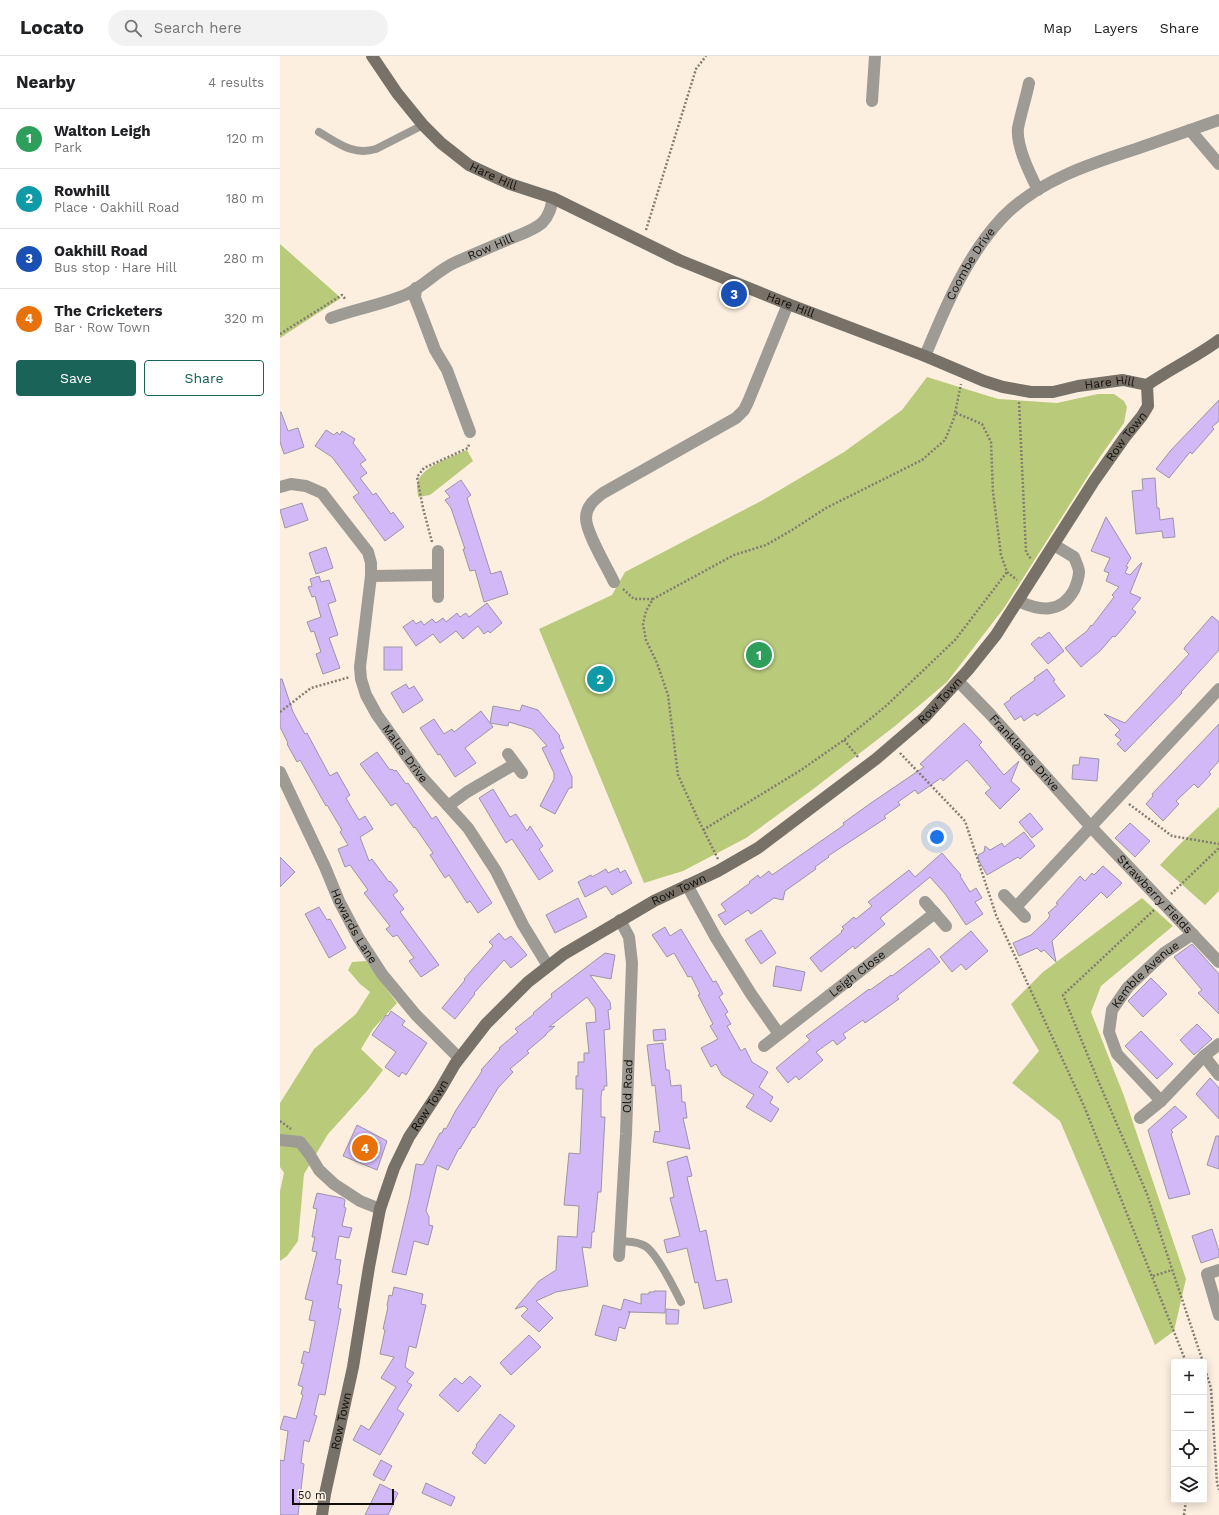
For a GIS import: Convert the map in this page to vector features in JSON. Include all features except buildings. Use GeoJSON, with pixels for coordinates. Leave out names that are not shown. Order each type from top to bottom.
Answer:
{"type":"FeatureCollection","features":[{"type":"Feature","properties":{"kind":"street","name":"Hare Hill"},"geometry":{"type":"LineString","coordinates":[[372,56],[397,93],[422,125],[441,143],[469,165],[510,184],[553,198],[679,260],[996,385],[1031,392],[1053,392],[1078,386],[1123,380],[1147,385],[1167,371],[1191,359],[1216,343]]}},
{"type":"Feature","properties":{"kind":"street"},"geometry":{"type":"LineString","coordinates":[[872,101],[875,56]]}},
{"type":"Feature","properties":{"kind":"street"},"geometry":{"type":"LineString","coordinates":[[1029,83],[1018,129],[1019,140],[1030,174],[1038,190]]}},
{"type":"Feature","properties":{"kind":"street","name":"Coombe Drive"},"geometry":{"type":"LineString","coordinates":[[925,356],[948,302],[978,248],[1003,217],[1032,193],[1064,176],[1111,157],[1219,120]]}},
{"type":"Feature","properties":{"kind":"street"},"geometry":{"type":"LineString","coordinates":[[1190,130],[1219,164]]}},
{"type":"Feature","properties":{"kind":"street","name":"Row Hill"},"geometry":{"type":"LineString","coordinates":[[331,318],[355,309],[378,305],[406,295],[438,272],[454,263],[528,231],[542,223],[550,213],[553,198]]}},
{"type":"Feature","properties":{"kind":"street"},"geometry":{"type":"LineString","coordinates":[[416,288],[415,298],[435,350],[447,370],[470,432]]}},
{"type":"Feature","properties":{"kind":"street"},"geometry":{"type":"LineString","coordinates":[[614,582],[588,528],[586,518],[588,507],[603,493],[736,418],[744,410],[788,304]]}},
{"type":"Feature","properties":{"kind":"street","name":"Row Town"},"geometry":{"type":"LineString","coordinates":[[322,1515],[325,1494],[353,1367],[380,1209],[394,1168],[409,1138],[459,1058],[486,1024],[528,982],[564,954],[654,901],[723,868],[758,848],[893,746],[925,717],[996,635],[1094,481],[1145,411],[1148,406],[1147,385]]}},
{"type":"Feature","properties":{"kind":"street"},"geometry":{"type":"LineString","coordinates":[[280,487],[291,484],[306,486],[322,493],[368,552],[371,563],[371,576],[438,575]]}},
{"type":"Feature","properties":{"kind":"street"},"geometry":{"type":"LineString","coordinates":[[1018,601],[1032,607],[1046,609],[1059,606],[1069,600],[1076,587],[1079,572],[1074,558],[1054,545]]}},
{"type":"Feature","properties":{"kind":"street"},"geometry":{"type":"LineString","coordinates":[[438,551],[438,597]]}},
{"type":"Feature","properties":{"kind":"street","name":"Malus Drive"},"geometry":{"type":"LineString","coordinates":[[371,576],[360,667],[366,696],[421,776],[468,828],[496,871],[523,925],[548,966]]}},
{"type":"Feature","properties":{"kind":"street","name":"Franklands Drive"},"geometry":{"type":"LineString","coordinates":[[958,680],[1091,827]]}},
{"type":"Feature","properties":{"kind":"street"},"geometry":{"type":"LineString","coordinates":[[1016,907],[1219,689]]}},
{"type":"Feature","properties":{"kind":"street"},"geometry":{"type":"LineString","coordinates":[[448,806],[467,792],[515,763]]}},
{"type":"Feature","properties":{"kind":"street","name":"Howards Lane"},"geometry":{"type":"LineString","coordinates":[[280,772],[325,867],[339,901],[358,937],[382,974],[416,1015],[459,1058]]}},
{"type":"Feature","properties":{"kind":"street","name":"Strawberry Fields"},"geometry":{"type":"LineString","coordinates":[[1091,827],[1219,962]]}},
{"type":"Feature","properties":{"kind":"street"},"geometry":{"type":"LineString","coordinates":[[687,885],[716,938],[750,994],[779,1034]]}},
{"type":"Feature","properties":{"kind":"street"},"geometry":{"type":"LineString","coordinates":[[1004,895],[1025,917]]}},
{"type":"Feature","properties":{"kind":"street"},"geometry":{"type":"LineString","coordinates":[[925,902],[946,926]]}},
{"type":"Feature","properties":{"kind":"street","name":"Leigh Close"},"geometry":{"type":"LineString","coordinates":[[764,1046],[935,913]]}},
{"type":"Feature","properties":{"kind":"street","name":"Old Road"},"geometry":{"type":"LineString","coordinates":[[619,1256],[626,1134],[632,963],[629,937],[620,920]]}},
{"type":"Feature","properties":{"kind":"street","name":"Kemble Avenue"},"geometry":{"type":"LineString","coordinates":[[1161,1101],[1117,1054],[1109,1032],[1112,1010],[1128,986],[1164,953],[1193,934]]}},
{"type":"Feature","properties":{"kind":"street"},"geometry":{"type":"LineString","coordinates":[[1140,1118],[1161,1101],[1204,1056],[1219,1044]]}},
{"type":"Feature","properties":{"kind":"street"},"geometry":{"type":"LineString","coordinates":[[1204,1056],[1219,1075]]}},
{"type":"Feature","properties":{"kind":"street"},"geometry":{"type":"LineString","coordinates":[[280,1140],[300,1142],[319,1170],[334,1184],[360,1201],[380,1209]]}},
{"type":"Feature","properties":{"kind":"street"},"geometry":{"type":"LineString","coordinates":[[1219,1270],[1207,1274],[1219,1315]]}},
{"type":"Feature","properties":{"kind":"lane"},"geometry":{"type":"LineString","coordinates":[[319,132],[350,150],[369,151],[376,149],[422,125]]}},
{"type":"Feature","properties":{"kind":"lane"},"geometry":{"type":"LineString","coordinates":[[620,1241],[636,1242],[646,1246],[658,1261],[681,1302]]}},
{"type":"Feature","properties":{"kind":"path"},"geometry":{"type":"LineString","coordinates":[[642,242],[696,68],[706,56]]}},
{"type":"Feature","properties":{"kind":"path"},"geometry":{"type":"LineString","coordinates":[[723,868],[712,851],[678,775],[668,695],[657,663],[646,640],[643,624],[646,611],[654,599],[734,555],[766,545],[826,508],[922,460],[945,440],[955,412],[963,373]]}},
{"type":"Feature","properties":{"kind":"path"},"geometry":{"type":"LineString","coordinates":[[1018,389],[1026,552],[1039,569]]}},
{"type":"Feature","properties":{"kind":"path"},"geometry":{"type":"LineString","coordinates":[[955,412],[982,424],[991,442],[993,492],[1001,555],[1007,572],[1026,589]]}},
{"type":"Feature","properties":{"kind":"path"},"geometry":{"type":"LineString","coordinates":[[438,551],[432,542],[417,477],[424,468],[468,448],[470,432]]}},
{"type":"Feature","properties":{"kind":"path"},"geometry":{"type":"LineString","coordinates":[[703,830],[801,770],[844,740],[886,706],[955,640],[1007,572]]}},
{"type":"Feature","properties":{"kind":"path"},"geometry":{"type":"LineString","coordinates":[[614,582],[634,599],[654,599]]}},
{"type":"Feature","properties":{"kind":"path"},"geometry":{"type":"LineString","coordinates":[[280,712],[311,688],[361,674]]}},
{"type":"Feature","properties":{"kind":"path"},"geometry":{"type":"LineString","coordinates":[[844,740],[866,767]]}},
{"type":"Feature","properties":{"kind":"path"},"geometry":{"type":"LineString","coordinates":[[893,746],[965,821],[996,916],[1084,1106],[1185,1359]]}},
{"type":"Feature","properties":{"kind":"path"},"geometry":{"type":"LineString","coordinates":[[1120,796],[1141,814],[1172,836],[1219,844]]}},
{"type":"Feature","properties":{"kind":"path"},"geometry":{"type":"LineString","coordinates":[[1153,1276],[1172,1270]]}},
{"type":"Feature","properties":{"kind":"path"},"geometry":{"type":"LineString","coordinates":[[1207,1375],[1211,1388],[1217,1483],[1219,1490]]}},
{"type":"Feature","properties":{"kind":"path"},"geometry":{"type":"LineString","coordinates":[[1184,1515],[1186,1503]]}},
{"type":"Feature","properties":{"kind":"green space"},"geometry":{"type":"Polygon","coordinates":[[[280,244],[341,298],[280,338],[280,244]]]}},
{"type":"Feature","properties":{"kind":"green space"},"geometry":{"type":"Polygon","coordinates":[[[927,377],[998,399],[1057,403],[1098,394],[1114,394],[1124,401],[1127,407],[1124,423],[1100,457],[1004,608],[947,682],[895,726],[812,790],[746,838],[683,871],[644,883],[539,629],[612,595],[625,572],[761,501],[844,452],[902,410],[927,377]]]}},
{"type":"Feature","properties":{"kind":"green space"},"geometry":{"type":"Polygon","coordinates":[[[467,450],[473,461],[430,495],[418,497],[417,485],[419,478],[424,472],[445,459],[467,450]]]}},
{"type":"Feature","properties":{"kind":"green space"},"geometry":{"type":"Polygon","coordinates":[[[1219,807],[1219,891],[1205,905],[1160,865],[1219,807]]]}},
{"type":"Feature","properties":{"kind":"green space"},"geometry":{"type":"Polygon","coordinates":[[[1142,898],[1173,926],[1101,986],[1091,1012],[1124,1096],[1186,1279],[1174,1331],[1155,1345],[1060,1121],[1012,1083],[1039,1051],[1011,1004],[1043,972],[1142,898]]]}},
{"type":"Feature","properties":{"kind":"green space"},"geometry":{"type":"Polygon","coordinates":[[[366,961],[397,1003],[373,1029],[361,1049],[383,1070],[367,1091],[328,1134],[304,1174],[298,1241],[287,1256],[280,1261],[280,1191],[284,1173],[280,1167],[280,1103],[314,1049],[356,1014],[370,992],[360,984],[348,970],[352,962],[366,961]]]}},
{"type":"Feature","properties":{"kind":"place","name":"Oakhill Road"},"geometry":{"type":"Point","coordinates":[734,294]}},
{"type":"Feature","properties":{"kind":"place","name":"Walton Leigh"},"geometry":{"type":"Point","coordinates":[759,655]}},
{"type":"Feature","properties":{"kind":"place","name":"Rowhill"},"geometry":{"type":"Point","coordinates":[600,679]}},
{"type":"Feature","properties":{"kind":"place","name":"The Cricketers"},"geometry":{"type":"Point","coordinates":[365,1148]}}]}
